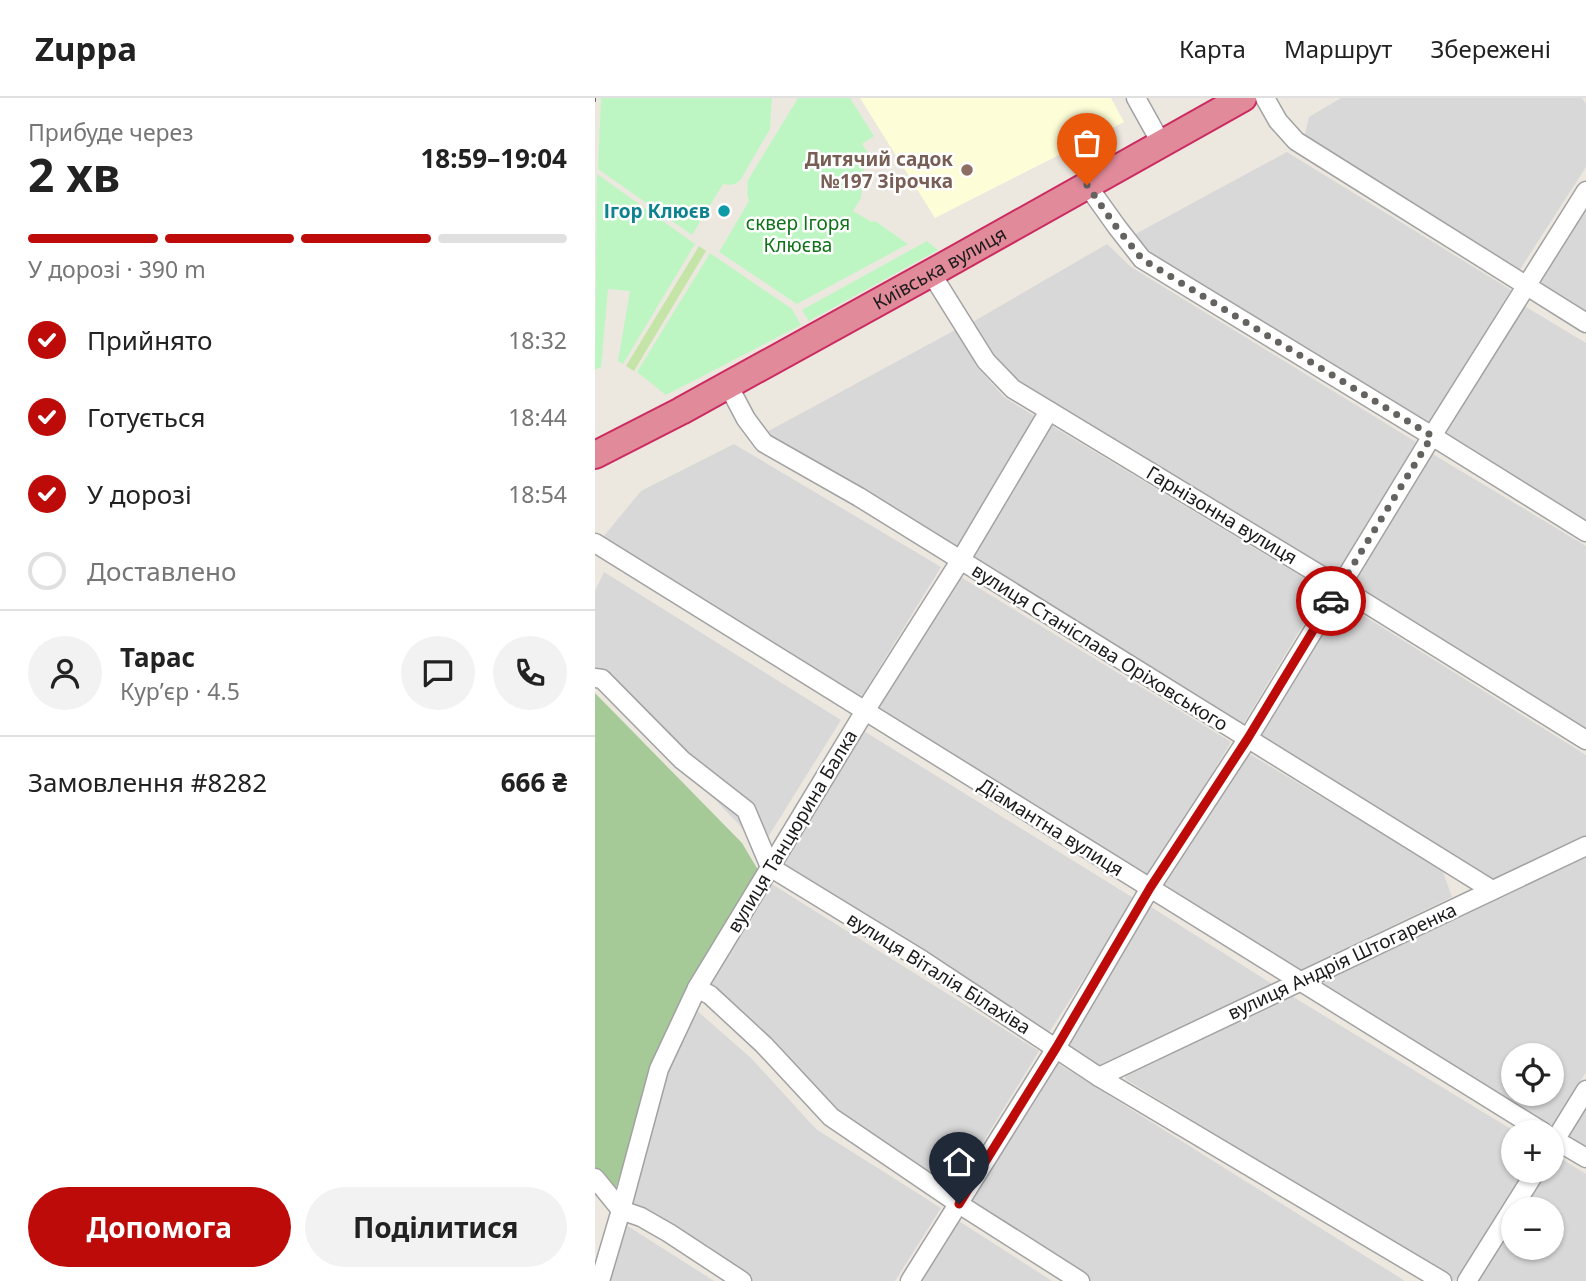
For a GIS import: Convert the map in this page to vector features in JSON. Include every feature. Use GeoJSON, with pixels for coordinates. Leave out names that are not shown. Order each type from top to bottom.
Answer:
{"type":"FeatureCollection","features":[{"type":"Feature","properties":{"kind":"highway","name":"Київська вулиця"},"geometry":{"type":"LineString","coordinates":[[595,455],[728,385],[1243,98]]}},
{"type":"Feature","properties":{"kind":"highway","name":"Київська вулиця"},"geometry":{"type":"LineString","coordinates":[[595,444],[633,435]]}},
{"type":"Feature","properties":{"kind":"street"},"geometry":{"type":"LineString","coordinates":[[1136,98],[1161,143]]}},
{"type":"Feature","properties":{"kind":"street"},"geometry":{"type":"LineString","coordinates":[[1265,98],[1278,121],[1296,141],[1586,323]]}},
{"type":"Feature","properties":{"kind":"street"},"geometry":{"type":"LineString","coordinates":[[1087,185],[1142,259],[1586,532]]}},
{"type":"Feature","properties":{"kind":"street"},"geometry":{"type":"LineString","coordinates":[[910,1281],[1056,1048],[1150,888],[1248,738],[1432,436],[1586,191]]}},
{"type":"Feature","properties":{"kind":"street","name":"Гарнізонна вулиця"},"geometry":{"type":"LineString","coordinates":[[931,273],[986,361],[1013,388],[1586,740]]}},
{"type":"Feature","properties":{"kind":"street","name":"вулиця Станіслава Оріховського"},"geometry":{"type":"LineString","coordinates":[[728,385],[764,443],[859,497],[1492,890]]}},
{"type":"Feature","properties":{"kind":"street","name":"вулиця Танцюрина Балка"},"geometry":{"type":"LineString","coordinates":[[600,1281],[659,1069],[697,988],[865,711],[960,561],[1049,411]]}},
{"type":"Feature","properties":{"kind":"street","name":"Діамантна вулиця"},"geometry":{"type":"LineString","coordinates":[[595,543],[1521,1120]]}},
{"type":"Feature","properties":{"kind":"street"},"geometry":{"type":"LineString","coordinates":[[595,678],[603,679],[682,760],[745,810],[770,867]]}},
{"type":"Feature","properties":{"kind":"street","name":"вулиця Андрія Штогаренка"},"geometry":{"type":"LineString","coordinates":[[1099,1077],[1586,846]]}},
{"type":"Feature","properties":{"kind":"street","name":"вулиця Віталія Білахіва"},"geometry":{"type":"LineString","coordinates":[[770,867],[922,960],[1099,1077],[1442,1281]]}},
{"type":"Feature","properties":{"kind":"street"},"geometry":{"type":"LineString","coordinates":[[697,988],[710,995],[764,1045],[831,1117],[959,1204],[1080,1281]]}},
{"type":"Feature","properties":{"kind":"street"},"geometry":{"type":"LineString","coordinates":[[1564,1121],[1586,1090]]}},
{"type":"Feature","properties":{"kind":"street","name":"Діамантна вулиця"},"geometry":{"type":"LineString","coordinates":[[1564,1146],[1586,1158]]}},
{"type":"Feature","properties":{"kind":"street"},"geometry":{"type":"LineString","coordinates":[[595,1178],[621,1210],[641,1217],[669,1233],[742,1281]]}},
{"type":"Feature","properties":{"kind":"street"},"geometry":{"type":"LineString","coordinates":[[1467,1281],[1528,1183]]}},
{"type":"Feature","properties":{"kind":"shaded area","name":"Дитячий садок №197 Зірочка"},"geometry":{"type":"Polygon","coordinates":[[[860,98],[1111,98],[1124,122],[935,218],[860,98]]]}},
{"type":"Feature","properties":{"kind":"shaded area"},"geometry":{"type":"Polygon","coordinates":[[[1341,98],[1582,98],[1586,104],[1586,167],[1517,274],[1303,142],[1309,117],[1341,98]]]}},
{"type":"Feature","properties":{"kind":"shaded area"},"geometry":{"type":"Polygon","coordinates":[[[1287,152],[1511,290],[1428,425],[1144,252],[1130,237],[1287,152]]]}},
{"type":"Feature","properties":{"kind":"shaded area"},"geometry":{"type":"Polygon","coordinates":[[[1586,202],[1586,319],[1533,287],[1586,202]]]}},
{"type":"Feature","properties":{"kind":"shaded area"},"geometry":{"type":"Polygon","coordinates":[[[1107,244],[1131,267],[1416,442],[1333,579],[1014,385],[988,358],[971,323],[1107,244]]]}},
{"type":"Feature","properties":{"kind":"shaded area"},"geometry":{"type":"Polygon","coordinates":[[[1521,304],[1586,343],[1586,520],[1445,433],[1521,304]]]}},
{"type":"Feature","properties":{"kind":"shaded area"},"geometry":{"type":"Polygon","coordinates":[[[957,329],[977,367],[1004,397],[1036,417],[956,553],[761,435],[957,329]]]}},
{"type":"Feature","properties":{"kind":"shaded area"},"geometry":{"type":"Polygon","coordinates":[[[1047,423],[1324,590],[1241,728],[964,561],[1047,423]]]}},
{"type":"Feature","properties":{"kind":"shaded area"},"geometry":{"type":"Polygon","coordinates":[[[734,444],[941,567],[857,704],[599,542],[641,491],[734,444]]]}},
{"type":"Feature","properties":{"kind":"shaded area"},"geometry":{"type":"Polygon","coordinates":[[[1426,450],[1586,546],[1586,733],[1343,585],[1426,450]]]}},
{"type":"Feature","properties":{"kind":"shaded area"},"geometry":{"type":"Polygon","coordinates":[[[604,572],[841,720],[763,845],[749,835],[600,680],[595,678],[595,591],[604,572]]]}},
{"type":"Feature","properties":{"kind":"shaded area"},"geometry":{"type":"Polygon","coordinates":[[[956,574],[1231,742],[1147,881],[872,713],[956,574]]]}},
{"type":"Feature","properties":{"kind":"shaded area"},"geometry":{"type":"Polygon","coordinates":[[[1337,599],[1586,755],[1586,836],[1491,881],[1254,736],[1337,599]]]}},
{"type":"Feature","properties":{"kind":"shaded area"},"geometry":{"type":"Polygon","coordinates":[[[595,693],[742,843],[758,870],[689,985],[653,1066],[614,1194],[595,1184],[595,693]]]}},
{"type":"Feature","properties":{"kind":"shaded area"},"geometry":{"type":"Polygon","coordinates":[[[859,728],[1135,899],[1048,1034],[775,866],[859,728]]]}},
{"type":"Feature","properties":{"kind":"shaded area"},"geometry":{"type":"Polygon","coordinates":[[[1246,752],[1442,869],[1452,897],[1298,971],[1158,886],[1246,752]]]}},
{"type":"Feature","properties":{"kind":"shaded area"},"geometry":{"type":"Polygon","coordinates":[[[1586,856],[1586,1072],[1557,1120],[1543,1120],[1520,1106],[1564,1106],[1564,1043],[1501,1043],[1501,1095],[1311,980],[1586,856]]]}},
{"type":"Feature","properties":{"kind":"shaded area"},"geometry":{"type":"Polygon","coordinates":[[[767,881],[1039,1051],[952,1193],[829,1114],[703,986],[767,881]]]}},
{"type":"Feature","properties":{"kind":"shaded area"},"geometry":{"type":"Polygon","coordinates":[[[1148,905],[1272,984],[1099,1069],[1061,1045],[1148,905]]]}},
{"type":"Feature","properties":{"kind":"shaded area"},"geometry":{"type":"Polygon","coordinates":[[[1290,995],[1501,1123],[1501,1183],[1517,1183],[1508,1197],[1501,1197],[1501,1209],[1455,1281],[1125,1079],[1127,1072],[1290,995]]]}},
{"type":"Feature","properties":{"kind":"shaded area"},"geometry":{"type":"Polygon","coordinates":[[[695,1009],[751,1058],[816,1129],[941,1208],[895,1281],[751,1281],[629,1202],[664,1071],[695,1009]]]}},
{"type":"Feature","properties":{"kind":"shaded area"},"geometry":{"type":"Polygon","coordinates":[[[1049,1058],[1405,1281],[1091,1281],[963,1200],[1049,1058]]]}},
{"type":"Feature","properties":{"kind":"shaded area"},"geometry":{"type":"Polygon","coordinates":[[[1586,1100],[1586,1151],[1568,1140],[1565,1134],[1586,1100]]]}},
{"type":"Feature","properties":{"kind":"shaded area"},"geometry":{"type":"Polygon","coordinates":[[[1564,1160],[1586,1174],[1586,1281],[1472,1281],[1501,1236],[1501,1260],[1564,1260],[1564,1197],[1526,1197],[1534,1183],[1564,1183],[1564,1160]]]}},
{"type":"Feature","properties":{"kind":"shaded area"},"geometry":{"type":"Polygon","coordinates":[[[951,1216],[1052,1281],[911,1281],[951,1216]]]}},
{"type":"Feature","properties":{"kind":"shaded area"},"geometry":{"type":"Polygon","coordinates":[[[623,1223],[714,1281],[604,1281],[623,1223]]]}},
{"type":"Feature","properties":{"kind":"green space","name":"сквер Ігоря Клюєва"},"geometry":{"type":"Polygon","coordinates":[[[601,98],[772,98],[770,129],[741,179],[737,183],[723,184],[692,235],[598,169],[601,98]]]}},
{"type":"Feature","properties":{"kind":"green space","name":"сквер Ігоря Клюєва"},"geometry":{"type":"Polygon","coordinates":[[[798,98],[850,98],[874,136],[862,144],[874,162],[864,168],[861,198],[853,211],[872,222],[875,221],[908,244],[797,304],[719,252],[749,201],[748,180],[798,98]]]}},
{"type":"Feature","properties":{"kind":"green space","name":"сквер Ігоря Клюєва"},"geometry":{"type":"Polygon","coordinates":[[[597,174],[695,244],[623,364],[618,361],[630,291],[608,289],[601,367],[595,370],[597,174]]]}},
{"type":"Feature","properties":{"kind":"green space","name":"сквер Ігоря Клюєва"},"geometry":{"type":"Polygon","coordinates":[[[927,241],[938,250],[809,321],[802,310],[927,241]]]}},
{"type":"Feature","properties":{"kind":"green space"},"geometry":{"type":"Polygon","coordinates":[[[699,246],[706,251],[634,371],[626,366],[699,246]]]}},
{"type":"Feature","properties":{"kind":"green space","name":"сквер Ігоря Клюєва"},"geometry":{"type":"Polygon","coordinates":[[[710,253],[792,309],[801,325],[666,395],[637,372],[710,253]]]}},
{"type":"Feature","properties":{"kind":"way so far"},"geometry":{"type":"LineString","coordinates":[[1087,185],[1142,259],[1432,436],[1331,601]]}},
{"type":"Feature","properties":{"kind":"place","name":"Дитячий садок №197 Зірочка"},"geometry":{"type":"Point","coordinates":[967,170]}},
{"type":"Feature","properties":{"kind":"place","name":"Ігор Клюєв"},"geometry":{"type":"Point","coordinates":[724,211]}},
{"type":"Feature","properties":{"kind":"route"},"geometry":{"type":"LineString","coordinates":[[959,1204],[1056,1048],[1150,888],[1248,738],[1331,601]]}}]}
